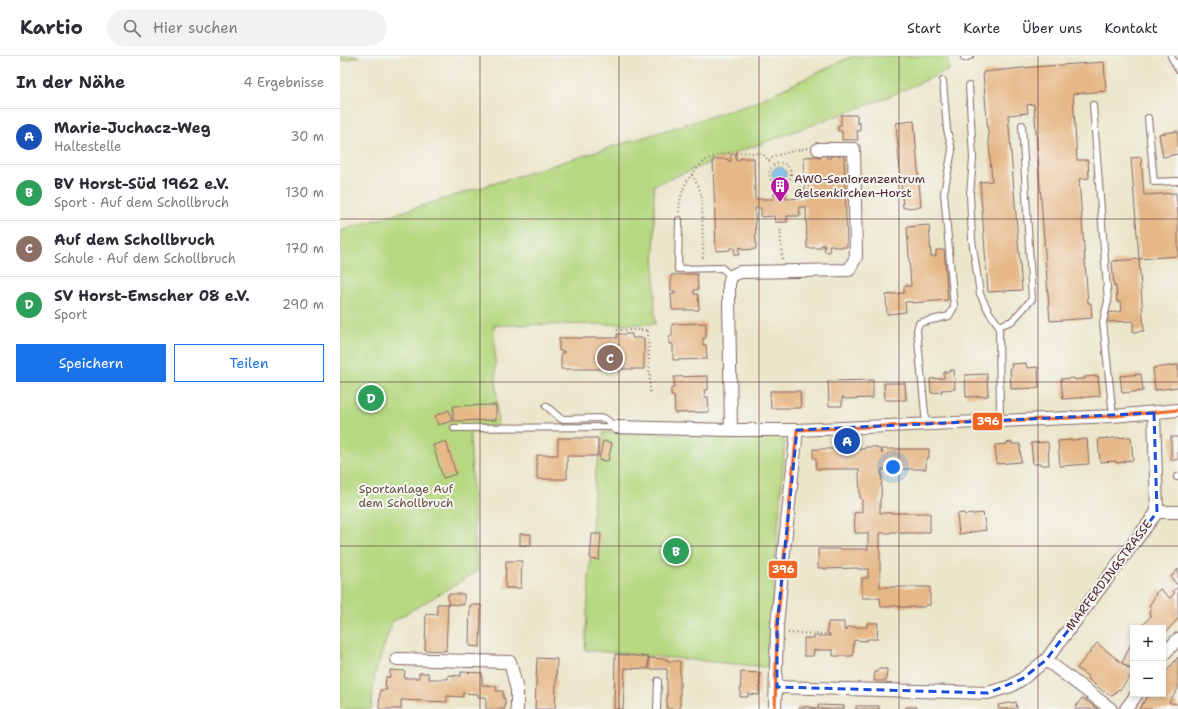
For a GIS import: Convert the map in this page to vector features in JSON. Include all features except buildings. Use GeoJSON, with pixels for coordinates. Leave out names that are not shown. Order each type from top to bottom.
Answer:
{"type":"FeatureCollection","features":[{"type":"Feature","properties":{"kind":"street"},"geometry":{"type":"LineString","coordinates":[[730,430],[729,285],[731,276],[740,272],[848,270],[856,257],[854,149],[818,149]]}},
{"type":"Feature","properties":{"kind":"street"},"geometry":{"type":"LineString","coordinates":[[616,427],[798,430],[1000,422],[1113,416],[1178,410]]}},
{"type":"Feature","properties":{"kind":"street","name":"MARFERDINGSTRASSE"},"geometry":{"type":"LineString","coordinates":[[776,687],[988,693],[1011,686],[1022,680],[1046,660],[1157,512],[1154,413]]}},
{"type":"Feature","properties":{"kind":"street"},"geometry":{"type":"LineString","coordinates":[[776,709],[777,633],[783,560],[798,430]]}},
{"type":"Feature","properties":{"kind":"street"},"geometry":{"type":"LineString","coordinates":[[1157,512],[1178,512]]}},
{"type":"Feature","properties":{"kind":"street"},"geometry":{"type":"LineString","coordinates":[[1166,652],[1178,639]]}},
{"type":"Feature","properties":{"kind":"street"},"geometry":{"type":"LineString","coordinates":[[397,659],[510,662],[517,690],[517,709]]}},
{"type":"Feature","properties":{"kind":"street"},"geometry":{"type":"LineString","coordinates":[[1046,660],[1111,709]]}},
{"type":"Feature","properties":{"kind":"street"},"geometry":{"type":"LineString","coordinates":[[1126,709],[1135,697]]}},
{"type":"Feature","properties":{"kind":"lane"},"geometry":{"type":"LineString","coordinates":[[1171,56],[1178,70]]}},
{"type":"Feature","properties":{"kind":"lane"},"geometry":{"type":"LineString","coordinates":[[926,424],[917,330],[919,323],[949,316],[954,307],[944,193],[952,150],[947,130],[943,82]]}},
{"type":"Feature","properties":{"kind":"lane"},"geometry":{"type":"LineString","coordinates":[[969,86],[973,158],[970,195],[972,240],[980,294],[989,312],[999,326],[1000,422]]}},
{"type":"Feature","properties":{"kind":"lane"},"geometry":{"type":"LineString","coordinates":[[1093,105],[1108,301],[1103,322],[1113,416]]}},
{"type":"Feature","properties":{"kind":"lane"},"geometry":{"type":"LineString","coordinates":[[1148,118],[1154,182],[1178,181]]}},
{"type":"Feature","properties":{"kind":"lane"},"geometry":{"type":"LineString","coordinates":[[999,326],[1012,321],[1032,299],[1022,125]]}},
{"type":"Feature","properties":{"kind":"lane"},"geometry":{"type":"LineString","coordinates":[[679,220],[678,269],[722,268],[731,276]]}},
{"type":"Feature","properties":{"kind":"lane"},"geometry":{"type":"LineString","coordinates":[[546,406],[561,419],[604,418],[616,427]]}},
{"type":"Feature","properties":{"kind":"lane"},"geometry":{"type":"LineString","coordinates":[[454,428],[616,427]]}},
{"type":"Feature","properties":{"kind":"lane"},"geometry":{"type":"LineString","coordinates":[[657,709],[658,681]]}},
{"type":"Feature","properties":{"kind":"path"},"geometry":{"type":"LineString","coordinates":[[769,161],[774,156],[795,150],[807,148],[818,149]]}},
{"type":"Feature","properties":{"kind":"path"},"geometry":{"type":"LineString","coordinates":[[679,220],[680,198],[685,184],[704,161],[722,154],[744,152],[763,154],[773,166]]}},
{"type":"Feature","properties":{"kind":"path"},"geometry":{"type":"LineString","coordinates":[[781,163],[788,168],[790,176],[785,183],[776,184],[772,181],[769,173],[773,166],[781,163]]}},
{"type":"Feature","properties":{"kind":"path"},"geometry":{"type":"LineString","coordinates":[[692,175],[700,187],[702,198],[704,240],[703,268]]}},
{"type":"Feature","properties":{"kind":"path"},"geometry":{"type":"LineString","coordinates":[[780,222],[782,271]]}},
{"type":"Feature","properties":{"kind":"path"},"geometry":{"type":"LineString","coordinates":[[617,330],[648,330],[650,392]]}},
{"type":"Feature","properties":{"kind":"path"},"geometry":{"type":"LineString","coordinates":[[777,633],[825,634]]}},
{"type":"Feature","properties":{"kind":"highlighted area"},"geometry":{"type":"Polygon","coordinates":[[[1154,413],[1157,512],[1046,660],[1022,679],[988,693],[777,687],[777,626],[797,430],[1154,413]]]}},
{"type":"Feature","properties":{"kind":"green space"},"geometry":{"type":"Polygon","coordinates":[[[340,56],[360,56],[340,62],[340,56]]]}},
{"type":"Feature","properties":{"kind":"green space","name":"Sportanlage Auf dem Schollbruch"},"geometry":{"type":"Polygon","coordinates":[[[853,56],[947,56],[949,70],[878,101],[735,153],[654,185],[655,324],[494,325],[498,433],[470,433],[475,547],[478,571],[392,622],[375,674],[371,709],[340,709],[340,231],[751,104],[853,56]]]}},
{"type":"Feature","properties":{"kind":"green space"},"geometry":{"type":"Polygon","coordinates":[[[604,432],[779,435],[785,442],[767,667],[585,650],[595,475],[604,432]]]}},
{"type":"Feature","properties":{"kind":"water"},"geometry":{"type":"Polygon","coordinates":[[[776,167],[782,167],[786,171],[786,177],[782,181],[776,181],[772,177],[772,171],[776,167]]]}},
{"type":"Feature","properties":{"kind":"transit line","name":"396"},"geometry":{"type":"LineString","coordinates":[[797,430],[1113,416],[1178,410]]}},
{"type":"Feature","properties":{"kind":"transit line","name":"396"},"geometry":{"type":"LineString","coordinates":[[775,709],[777,626],[797,430]]}},
{"type":"Feature","properties":{"kind":"place","name":"AWO-Seniorenzentrum Gelsenkirchen-Horst"},"geometry":{"type":"Point","coordinates":[780,203]}},
{"type":"Feature","properties":{"kind":"place","name":"Auf dem Schollbruch"},"geometry":{"type":"Point","coordinates":[610,358]}},
{"type":"Feature","properties":{"kind":"place","name":"SV Horst-Emscher 08 e.V."},"geometry":{"type":"Point","coordinates":[371,398]}},
{"type":"Feature","properties":{"kind":"place","name":"Marie-Juchacz-Weg"},"geometry":{"type":"Point","coordinates":[847,441]}},
{"type":"Feature","properties":{"kind":"place","name":"BV Horst-Süd 1962 e.V."},"geometry":{"type":"Point","coordinates":[676,551]}}]}
